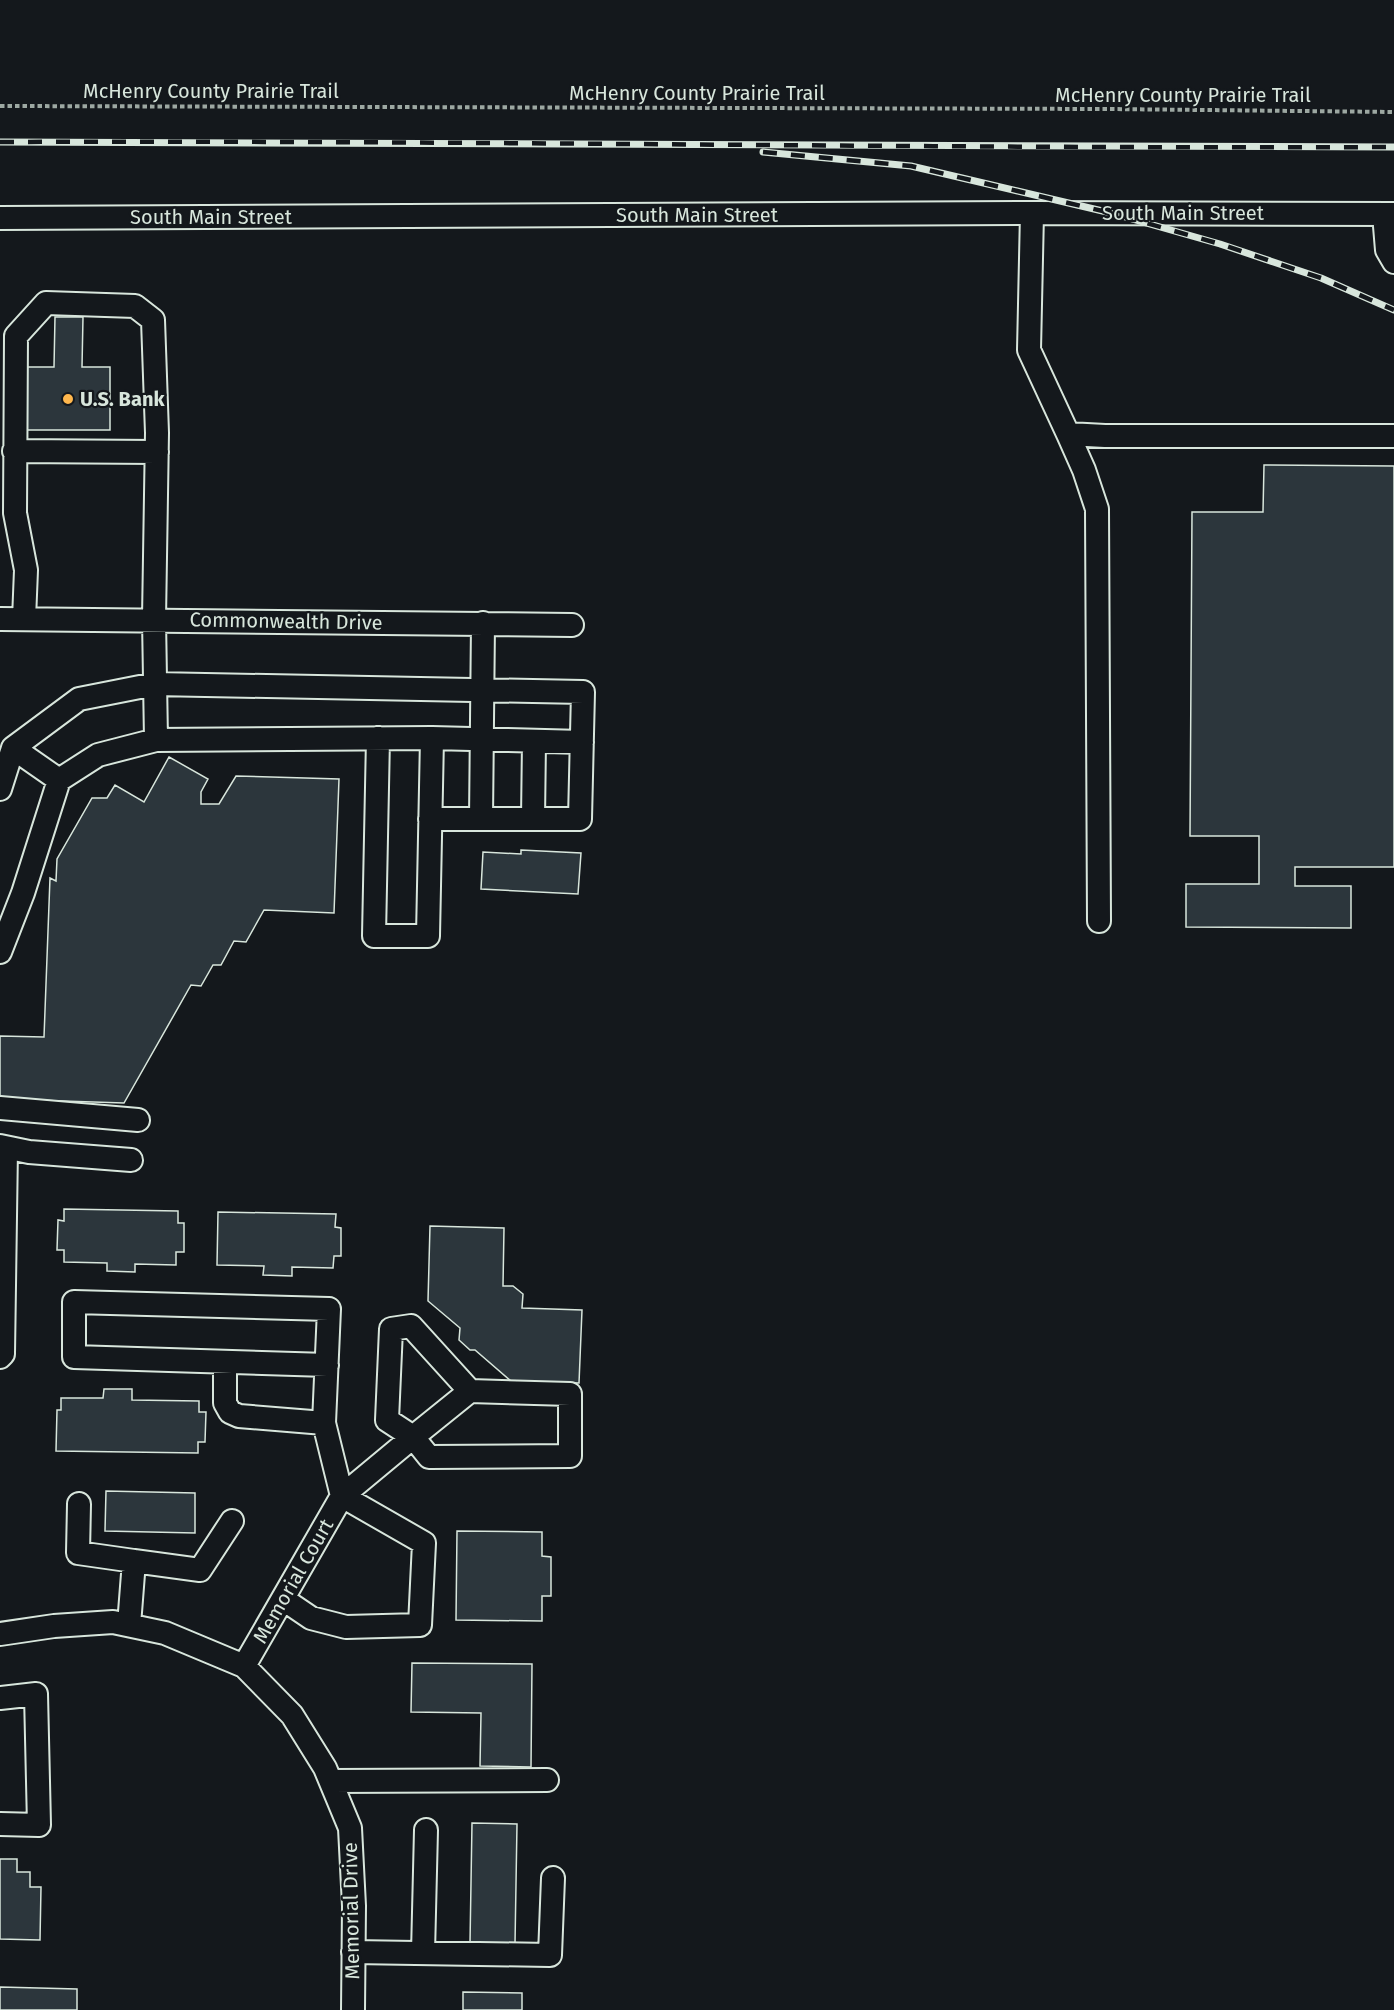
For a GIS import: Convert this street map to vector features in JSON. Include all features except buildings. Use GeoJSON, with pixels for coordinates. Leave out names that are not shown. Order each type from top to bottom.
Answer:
{"type":"FeatureCollection","features":[{"type":"Feature","properties":{"kind":"street","name":"South Main Street"},"geometry":{"type":"LineString","coordinates":[[0,218],[1032,213],[1389,214]]}},
{"type":"Feature","properties":{"kind":"street"},"geometry":{"type":"LineString","coordinates":[[1032,213],[1029,350],[1084,470],[1097,509],[1099,921]]}},
{"type":"Feature","properties":{"kind":"street"},"geometry":{"type":"LineString","coordinates":[[1389,214],[1387,250],[1394,262]]}},
{"type":"Feature","properties":{"kind":"street"},"geometry":{"type":"LineString","coordinates":[[24,619],[26,570],[15,513],[16,336],[46,303],[135,306],[153,320],[157,452],[154,619],[156,740]]}},
{"type":"Feature","properties":{"kind":"street"},"geometry":{"type":"LineString","coordinates":[[1068,434],[1394,436]]}},
{"type":"Feature","properties":{"kind":"street"},"geometry":{"type":"LineString","coordinates":[[14,451],[157,452]]}},
{"type":"Feature","properties":{"kind":"street","name":"Commonwealth Drive"},"geometry":{"type":"LineString","coordinates":[[0,619],[572,625]]}},
{"type":"Feature","properties":{"kind":"street"},"geometry":{"type":"LineString","coordinates":[[481,819],[483,623]]}},
{"type":"Feature","properties":{"kind":"street"},"geometry":{"type":"LineString","coordinates":[[0,789],[13,748],[79,699],[155,684],[583,692],[580,819],[430,819]]}},
{"type":"Feature","properties":{"kind":"street"},"geometry":{"type":"LineString","coordinates":[[378,738],[374,936],[428,936],[432,738]]}},
{"type":"Feature","properties":{"kind":"street"},"geometry":{"type":"LineString","coordinates":[[0,952],[23,893],[59,780],[98,755],[156,740],[432,738],[582,742]]}},
{"type":"Feature","properties":{"kind":"street"},"geometry":{"type":"LineString","coordinates":[[533,819],[534,741]]}},
{"type":"Feature","properties":{"kind":"street"},"geometry":{"type":"LineString","coordinates":[[13,748],[59,780]]}},
{"type":"Feature","properties":{"kind":"street"},"geometry":{"type":"LineString","coordinates":[[0,1108],[138,1120]]}},
{"type":"Feature","properties":{"kind":"street"},"geometry":{"type":"LineString","coordinates":[[0,1357],[3,1354],[3,1147],[29,1152],[131,1160]]}},
{"type":"Feature","properties":{"kind":"street"},"geometry":{"type":"LineString","coordinates":[[283,1599],[311,1618],[346,1627],[420,1624],[424,1544],[342,1496],[324,1423],[327,1365],[329,1309],[74,1302],[74,1357],[327,1365]]}},
{"type":"Feature","properties":{"kind":"street"},"geometry":{"type":"LineString","coordinates":[[342,1496],[413,1437],[470,1391],[570,1394],[570,1456],[429,1457],[413,1437],[387,1420],[391,1329],[411,1326],[470,1391]]}},
{"type":"Feature","properties":{"kind":"street"},"geometry":{"type":"LineString","coordinates":[[225,1362],[225,1403],[230,1412],[239,1416],[324,1423]]}},
{"type":"Feature","properties":{"kind":"street","name":"Memorial Court"},"geometry":{"type":"LineString","coordinates":[[244,1666],[342,1496]]}},
{"type":"Feature","properties":{"kind":"street"},"geometry":{"type":"LineString","coordinates":[[79,1504],[78,1553],[200,1570],[232,1521]]}},
{"type":"Feature","properties":{"kind":"street"},"geometry":{"type":"LineString","coordinates":[[129,1625],[134,1561]]}},
{"type":"Feature","properties":{"kind":"street","name":"Memorial Drive"},"geometry":{"type":"LineString","coordinates":[[0,1634],[54,1626],[113,1622],[165,1633],[244,1666],[292,1715],[325,1768],[350,1828],[354,1906],[353,2010]]}},
{"type":"Feature","properties":{"kind":"street"},"geometry":{"type":"LineString","coordinates":[[0,1698],[36,1694],[39,1825],[0,1824]]}},
{"type":"Feature","properties":{"kind":"street"},"geometry":{"type":"LineString","coordinates":[[331,1781],[547,1780]]}},
{"type":"Feature","properties":{"kind":"street"},"geometry":{"type":"LineString","coordinates":[[423,1953],[426,1830]]}},
{"type":"Feature","properties":{"kind":"street"},"geometry":{"type":"LineString","coordinates":[[353,1952],[550,1955],[553,1878]]}},
{"type":"Feature","properties":{"kind":"path","name":"McHenry County Prairie Trail"},"geometry":{"type":"LineString","coordinates":[[0,106],[1394,112]]}},
{"type":"Feature","properties":{"kind":"railway"},"geometry":{"type":"LineString","coordinates":[[0,142],[1394,147]]}},
{"type":"Feature","properties":{"kind":"railway"},"geometry":{"type":"LineString","coordinates":[[763,152],[911,166],[1111,213],[1220,244],[1321,278],[1394,310]]}},
{"type":"Feature","properties":{"kind":"place","name":"U.S. Bank"},"geometry":{"type":"Point","coordinates":[68,399]}}]}
